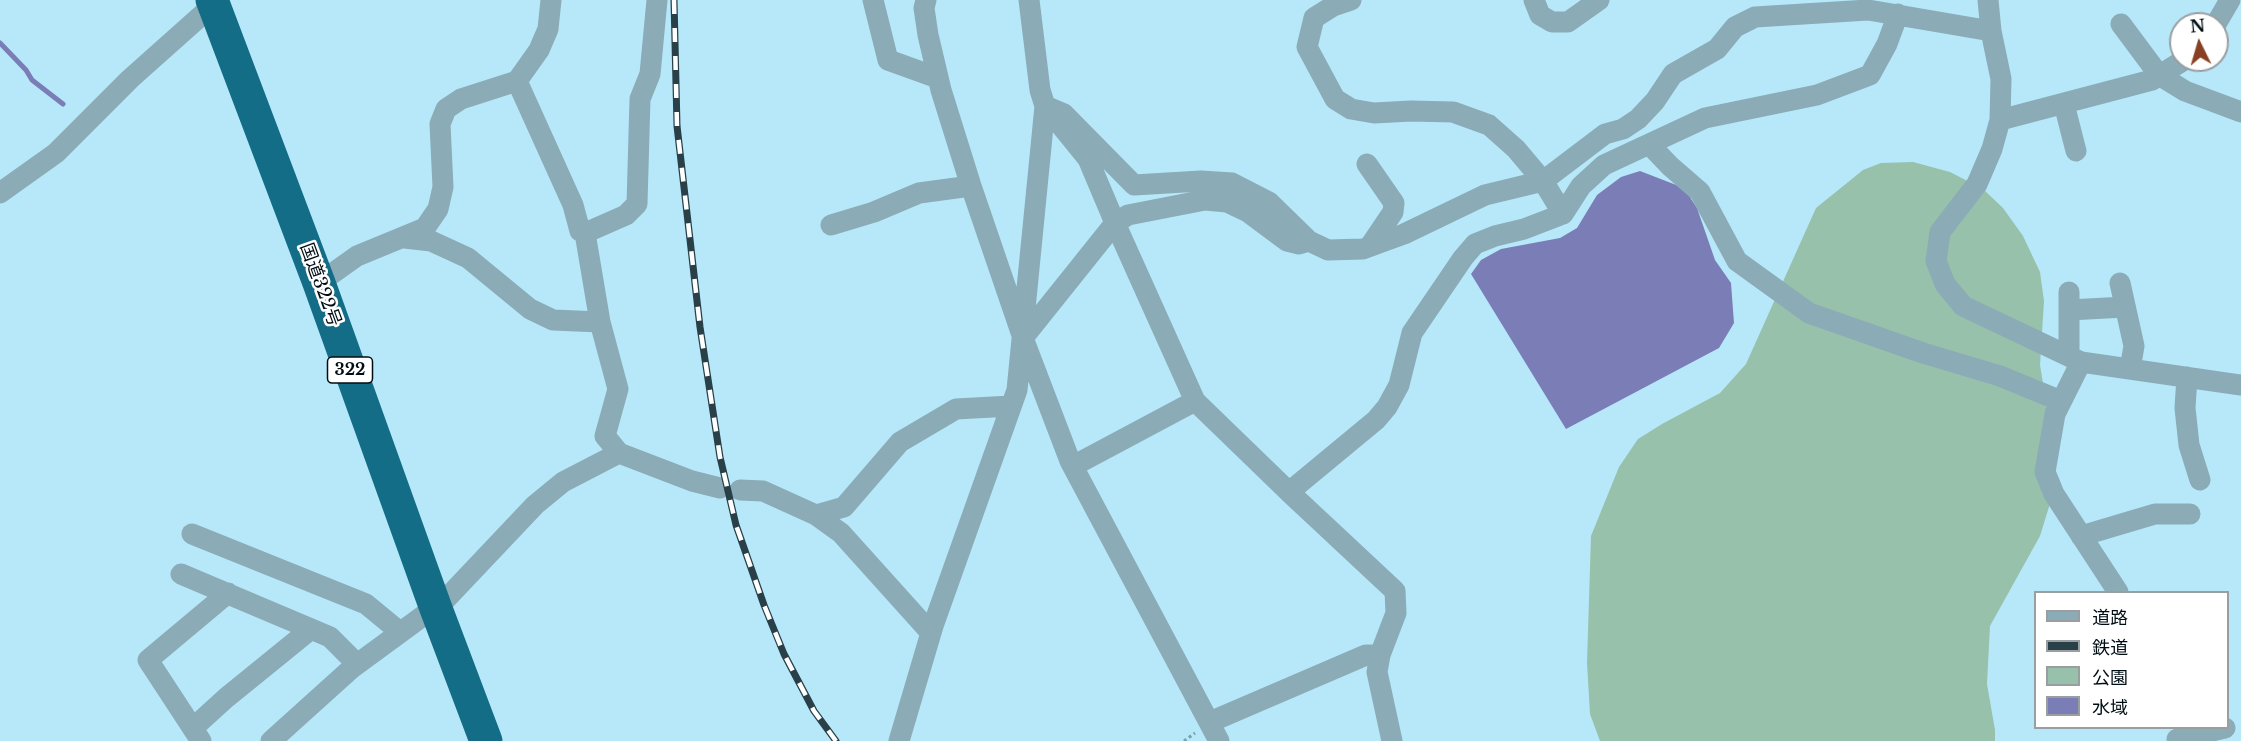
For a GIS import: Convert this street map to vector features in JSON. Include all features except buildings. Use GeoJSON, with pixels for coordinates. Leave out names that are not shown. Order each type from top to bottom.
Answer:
{"type":"FeatureCollection","features":[{"type":"Feature","properties":{"kind":"highway","name":"国道322号"},"geometry":{"type":"LineString","coordinates":[[212,2],[319,283],[486,741]]}},
{"type":"Feature","properties":{"kind":"street"},"geometry":{"type":"LineString","coordinates":[[319,283],[357,256],[425,228],[438,209],[443,187],[440,124],[446,109],[461,99],[517,81],[539,50],[548,29],[551,0]]}},
{"type":"Feature","properties":{"kind":"street"},"geometry":{"type":"LineString","coordinates":[[585,233],[626,215],[637,204],[640,99],[650,74],[657,0]]}},
{"type":"Feature","properties":{"kind":"street"},"geometry":{"type":"LineString","coordinates":[[873,0],[888,60],[938,78]]}},
{"type":"Feature","properties":{"kind":"street"},"geometry":{"type":"LineString","coordinates":[[926,0],[924,8],[928,35],[938,78],[971,186],[1023,338],[1073,466],[1219,741]]}},
{"type":"Feature","properties":{"kind":"street"},"geometry":{"type":"LineString","coordinates":[[1029,0],[1040,90],[1045,106],[1088,159],[1195,400],[1395,591],[1396,613],[1380,655],[1377,672],[1392,741]]}},
{"type":"Feature","properties":{"kind":"street"},"geometry":{"type":"LineString","coordinates":[[1351,0],[1334,6],[1314,18],[1307,47],[1335,99],[1351,109],[1362,111],[1374,113],[1453,112],[1489,125],[1516,149],[1543,181],[1563,214]]}},
{"type":"Feature","properties":{"kind":"street"},"geometry":{"type":"LineString","coordinates":[[1534,0],[1540,15],[1552,22],[1568,22],[1599,0]]}},
{"type":"Feature","properties":{"kind":"street"},"geometry":{"type":"LineString","coordinates":[[1988,0],[1991,32],[2001,79],[2000,120],[1992,150],[1977,184],[1940,232],[1936,261],[1945,284],[1963,306],[2075,359],[2241,386]]}},
{"type":"Feature","properties":{"kind":"street"},"geometry":{"type":"LineString","coordinates":[[0,193],[56,153],[212,2]]}},
{"type":"Feature","properties":{"kind":"street"},"geometry":{"type":"LineString","coordinates":[[1045,106],[1064,114],[1134,184],[1201,181],[1232,183],[1269,202],[1309,241],[1328,250],[1363,249],[1404,234],[1485,195],[1543,181],[1605,134],[1623,129],[1638,119],[1655,101],[1673,74],[1717,49],[1735,27],[1770,8],[1868,10],[1991,32]]}},
{"type":"Feature","properties":{"kind":"street"},"geometry":{"type":"LineString","coordinates":[[1289,492],[1376,420],[1387,407],[1400,385],[1412,333],[1475,244],[1563,214],[1581,186],[1604,165],[1705,118],[1816,95],[1870,75],[1887,44],[1898,14]]}},
{"type":"Feature","properties":{"kind":"street"},"geometry":{"type":"LineString","coordinates":[[2121,24],[2159,75],[2185,91],[2241,112]]}},
{"type":"Feature","properties":{"kind":"street"},"geometry":{"type":"LineString","coordinates":[[2000,120],[2152,80],[2169,69]]}},
{"type":"Feature","properties":{"kind":"street"},"geometry":{"type":"LineString","coordinates":[[517,81],[573,206],[580,231],[585,233]]}},
{"type":"Feature","properties":{"kind":"street"},"geometry":{"type":"LineString","coordinates":[[2064,104],[2076,151]]}},
{"type":"Feature","properties":{"kind":"street"},"geometry":{"type":"LineString","coordinates":[[899,741],[931,633],[1017,390],[1045,106]]}},
{"type":"Feature","properties":{"kind":"street"},"geometry":{"type":"LineString","coordinates":[[1650,145],[1700,192],[1737,261],[1809,313],[1923,353],[2000,376],[2061,402]]}},
{"type":"Feature","properties":{"kind":"street"},"geometry":{"type":"LineString","coordinates":[[1367,164],[1394,203],[1393,212],[1370,246]]}},
{"type":"Feature","properties":{"kind":"street"},"geometry":{"type":"LineString","coordinates":[[831,225],[874,212],[918,193],[971,186]]}},
{"type":"Feature","properties":{"kind":"street"},"geometry":{"type":"LineString","coordinates":[[1023,338],[1115,223],[1128,215],[1205,200],[1227,202],[1248,212],[1287,241],[1299,244],[1309,241]]}},
{"type":"Feature","properties":{"kind":"street"},"geometry":{"type":"LineString","coordinates":[[585,233],[600,322],[618,389],[605,436],[619,453],[692,481],[730,489],[763,491],[816,515],[841,533],[931,633]]}},
{"type":"Feature","properties":{"kind":"street"},"geometry":{"type":"LineString","coordinates":[[401,237],[431,241],[468,258],[530,309],[553,320],[600,322]]}},
{"type":"Feature","properties":{"kind":"street"},"geometry":{"type":"LineString","coordinates":[[2120,283],[2134,346],[2130,369]]}},
{"type":"Feature","properties":{"kind":"street"},"geometry":{"type":"LineString","coordinates":[[2117,591],[2054,494],[2045,472],[2055,414],[2075,359],[2069,301],[2126,307]]}},
{"type":"Feature","properties":{"kind":"street"},"geometry":{"type":"LineString","coordinates":[[2187,377],[2185,408],[2189,445],[2200,480]]}},
{"type":"Feature","properties":{"kind":"street"},"geometry":{"type":"LineString","coordinates":[[1073,466],[1195,400]]}},
{"type":"Feature","properties":{"kind":"street"},"geometry":{"type":"LineString","coordinates":[[816,515],[844,507],[900,442],[956,409],[1011,406]]}},
{"type":"Feature","properties":{"kind":"street"},"geometry":{"type":"LineString","coordinates":[[271,741],[357,664],[446,598],[542,499],[563,482],[619,453]]}},
{"type":"Feature","properties":{"kind":"street"},"geometry":{"type":"LineString","coordinates":[[2081,536],[2155,514],[2190,514]]}},
{"type":"Feature","properties":{"kind":"street"},"geometry":{"type":"LineString","coordinates":[[192,534],[366,604],[400,632]]}},
{"type":"Feature","properties":{"kind":"street"},"geometry":{"type":"LineString","coordinates":[[181,574],[330,636],[357,664]]}},
{"type":"Feature","properties":{"kind":"street"},"geometry":{"type":"LineString","coordinates":[[228,593],[148,660],[197,735],[226,698],[312,629]]}},
{"type":"Feature","properties":{"kind":"street"},"geometry":{"type":"LineString","coordinates":[[1210,722],[1366,655],[1380,655]]}},
{"type":"Feature","properties":{"kind":"street"},"geometry":{"type":"LineString","coordinates":[[2177,736],[2215,729]]}},
{"type":"Feature","properties":{"kind":"green space"},"geometry":{"type":"Polygon","coordinates":[[[1913,162],[1950,172],[1983,189],[2003,208],[2023,236],[2040,272],[2044,301],[2040,365],[2055,456],[2052,497],[2040,536],[1990,626],[1987,684],[1995,741],[1600,741],[1590,714],[1587,663],[1591,536],[1619,467],[1638,439],[1720,393],[1746,364],[1816,208],[1863,170],[1881,163],[1913,162]]]}},
{"type":"Feature","properties":{"kind":"water"},"geometry":{"type":"Polygon","coordinates":[[[1640,171],[1684,188],[1697,208],[1715,260],[1731,283],[1734,323],[1719,348],[1566,429],[1471,274],[1481,260],[1501,249],[1560,238],[1577,228],[1597,195],[1621,177],[1640,171]]]}},
{"type":"Feature","properties":{"kind":"waterway"},"geometry":{"type":"LineString","coordinates":[[0,43],[26,70],[32,80],[63,104]]}},
{"type":"Feature","properties":{"kind":"railway"},"geometry":{"type":"LineString","coordinates":[[674,0],[677,126],[700,327],[720,457],[736,525],[784,654],[814,711],[836,741]]}}]}
